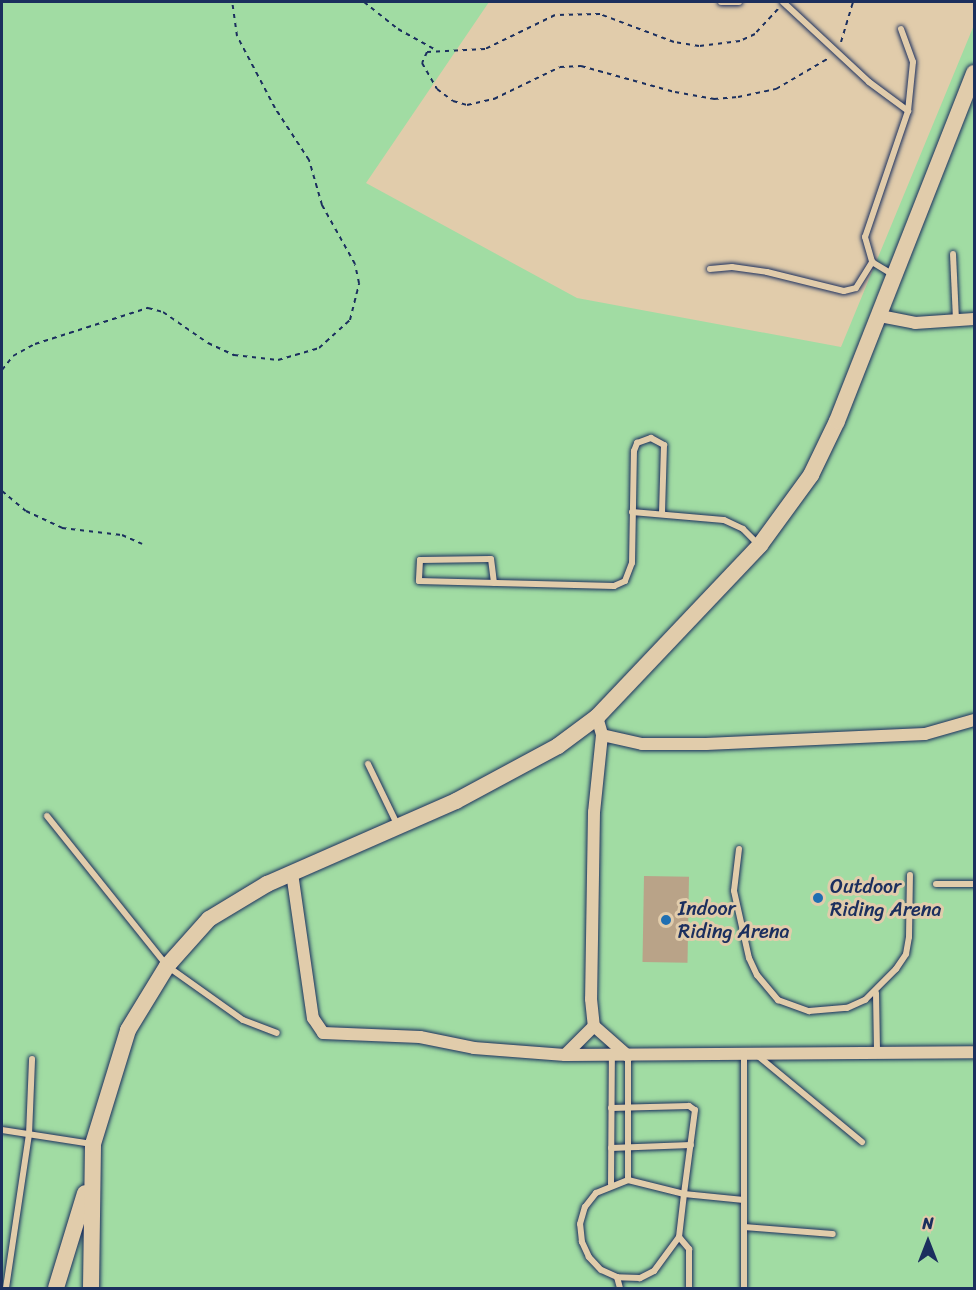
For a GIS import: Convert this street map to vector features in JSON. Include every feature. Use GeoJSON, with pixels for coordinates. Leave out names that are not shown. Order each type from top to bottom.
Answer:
{"type":"FeatureCollection","features":[{"type":"Feature","properties":{"kind":"street"},"geometry":{"type":"LineString","coordinates":[[92,1288],[89,1178],[93,1144],[128,1030],[166,966],[209,919],[292,873],[523,768],[597,717],[760,545],[811,475],[880,316],[975,73]]}},
{"type":"Feature","properties":{"kind":"street"},"geometry":{"type":"LineString","coordinates":[[880,316],[915,323],[975,319]]}},
{"type":"Feature","properties":{"kind":"street"},"geometry":{"type":"LineString","coordinates":[[597,717],[602,735],[594,812],[590,918],[594,1026],[628,1056]]}},
{"type":"Feature","properties":{"kind":"street"},"geometry":{"type":"LineString","coordinates":[[602,735],[642,744],[717,744],[925,734],[975,720]]}},
{"type":"Feature","properties":{"kind":"street"},"geometry":{"type":"LineString","coordinates":[[292,873],[313,1018],[323,1033],[420,1037],[474,1048],[612,1056],[975,1052]]}},
{"type":"Feature","properties":{"kind":"street"},"geometry":{"type":"LineString","coordinates":[[565,1054],[594,1026]]}},
{"type":"Feature","properties":{"kind":"street"},"geometry":{"type":"LineString","coordinates":[[56,1288],[89,1178]]}},
{"type":"Feature","properties":{"kind":"lane"},"geometry":{"type":"LineString","coordinates":[[721,2],[739,2]]}},
{"type":"Feature","properties":{"kind":"lane"},"geometry":{"type":"LineString","coordinates":[[783,2],[908,111]]}},
{"type":"Feature","properties":{"kind":"lane"},"geometry":{"type":"LineString","coordinates":[[896,275],[872,262],[865,237],[908,111],[913,62],[901,29]]}},
{"type":"Feature","properties":{"kind":"lane"},"geometry":{"type":"LineString","coordinates":[[953,254],[956,320]]}},
{"type":"Feature","properties":{"kind":"lane"},"geometry":{"type":"LineString","coordinates":[[710,269],[767,272],[844,291],[856,288],[872,262]]}},
{"type":"Feature","properties":{"kind":"lane"},"geometry":{"type":"LineString","coordinates":[[494,583],[491,559],[422,558],[419,581],[494,583],[614,586],[625,581],[631,572],[634,451],[637,443],[651,438],[664,445],[662,514]]}},
{"type":"Feature","properties":{"kind":"lane"},"geometry":{"type":"LineString","coordinates":[[632,512],[724,520],[743,529],[760,545]]}},
{"type":"Feature","properties":{"kind":"lane"},"geometry":{"type":"LineString","coordinates":[[368,764],[398,826]]}},
{"type":"Feature","properties":{"kind":"lane"},"geometry":{"type":"LineString","coordinates":[[47,816],[166,966],[243,1020],[277,1033]]}},
{"type":"Feature","properties":{"kind":"lane"},"geometry":{"type":"LineString","coordinates":[[739,849],[734,891],[737,918],[749,958],[766,987],[778,1000],[809,1011],[847,1008],[876,993],[906,954],[910,874]]}},
{"type":"Feature","properties":{"kind":"lane"},"geometry":{"type":"LineString","coordinates":[[936,884],[975,884]]}},
{"type":"Feature","properties":{"kind":"lane"},"geometry":{"type":"LineString","coordinates":[[876,993],[877,1052]]}},
{"type":"Feature","properties":{"kind":"lane"},"geometry":{"type":"LineString","coordinates":[[749,1054],[862,1142]]}},
{"type":"Feature","properties":{"kind":"lane"},"geometry":{"type":"LineString","coordinates":[[744,1288],[744,1200],[749,1054]]}},
{"type":"Feature","properties":{"kind":"lane"},"geometry":{"type":"LineString","coordinates":[[610,1184],[612,1056]]}},
{"type":"Feature","properties":{"kind":"lane"},"geometry":{"type":"LineString","coordinates":[[628,1056],[628,1180]]}},
{"type":"Feature","properties":{"kind":"lane"},"geometry":{"type":"LineString","coordinates":[[6,1288],[28,1135],[32,1059]]}},
{"type":"Feature","properties":{"kind":"lane"},"geometry":{"type":"LineString","coordinates":[[611,1108],[689,1106],[696,1116],[684,1194],[679,1238],[654,1271],[640,1278],[617,1277],[601,1270],[589,1257],[582,1242],[580,1224],[585,1207],[596,1193],[610,1184],[628,1180],[684,1194],[744,1200]]}},
{"type":"Feature","properties":{"kind":"lane"},"geometry":{"type":"LineString","coordinates":[[2,1130],[93,1144]]}},
{"type":"Feature","properties":{"kind":"lane"},"geometry":{"type":"LineString","coordinates":[[611,1148],[691,1145]]}},
{"type":"Feature","properties":{"kind":"lane"},"geometry":{"type":"LineString","coordinates":[[744,1227],[833,1234]]}},
{"type":"Feature","properties":{"kind":"lane"},"geometry":{"type":"LineString","coordinates":[[679,1238],[689,1249],[689,1288]]}},
{"type":"Feature","properties":{"kind":"lane"},"geometry":{"type":"LineString","coordinates":[[617,1277],[620,1288]]}},
{"type":"Feature","properties":{"kind":"path"},"geometry":{"type":"LineString","coordinates":[[2,370],[13,356],[35,344],[148,308],[163,312],[208,343],[234,355],[278,360],[319,348],[350,320],[359,284],[355,264],[322,204],[309,160],[275,108],[237,36],[232,2]]}},
{"type":"Feature","properties":{"kind":"path"},"geometry":{"type":"LineString","coordinates":[[363,2],[398,29],[436,50]]}},
{"type":"Feature","properties":{"kind":"path"},"geometry":{"type":"LineString","coordinates":[[783,2],[771,20],[755,34],[723,44],[674,42],[600,14],[582,11],[555,15],[485,49],[460,53],[436,50],[427,52],[422,63],[427,77],[453,100],[467,105],[494,99],[560,68],[581,66],[675,92],[714,99],[738,97],[776,88],[804,76],[837,51],[853,2]]}},
{"type":"Feature","properties":{"kind":"path"},"geometry":{"type":"LineString","coordinates":[[2,491],[26,511],[62,528],[122,535],[142,544]]}},
{"type":"Feature","properties":{"kind":"green space"},"geometry":{"type":"Polygon","coordinates":[[[2,2],[489,2],[366,183],[577,298],[841,347],[974,25],[974,1288],[2,1288],[2,2]]]}},
{"type":"Feature","properties":{"kind":"building","name":"Indoor Riding Arena"},"geometry":{"type":"Polygon","coordinates":[[[644,876],[689,877],[687,963],[642,962],[644,876]]]}},
{"type":"Feature","properties":{"kind":"place","name":"Outdoor Riding Arena"},"geometry":{"type":"Point","coordinates":[818,898]}},
{"type":"Feature","properties":{"kind":"place","name":"Indoor Riding Arena"},"geometry":{"type":"Point","coordinates":[666,920]}}]}
